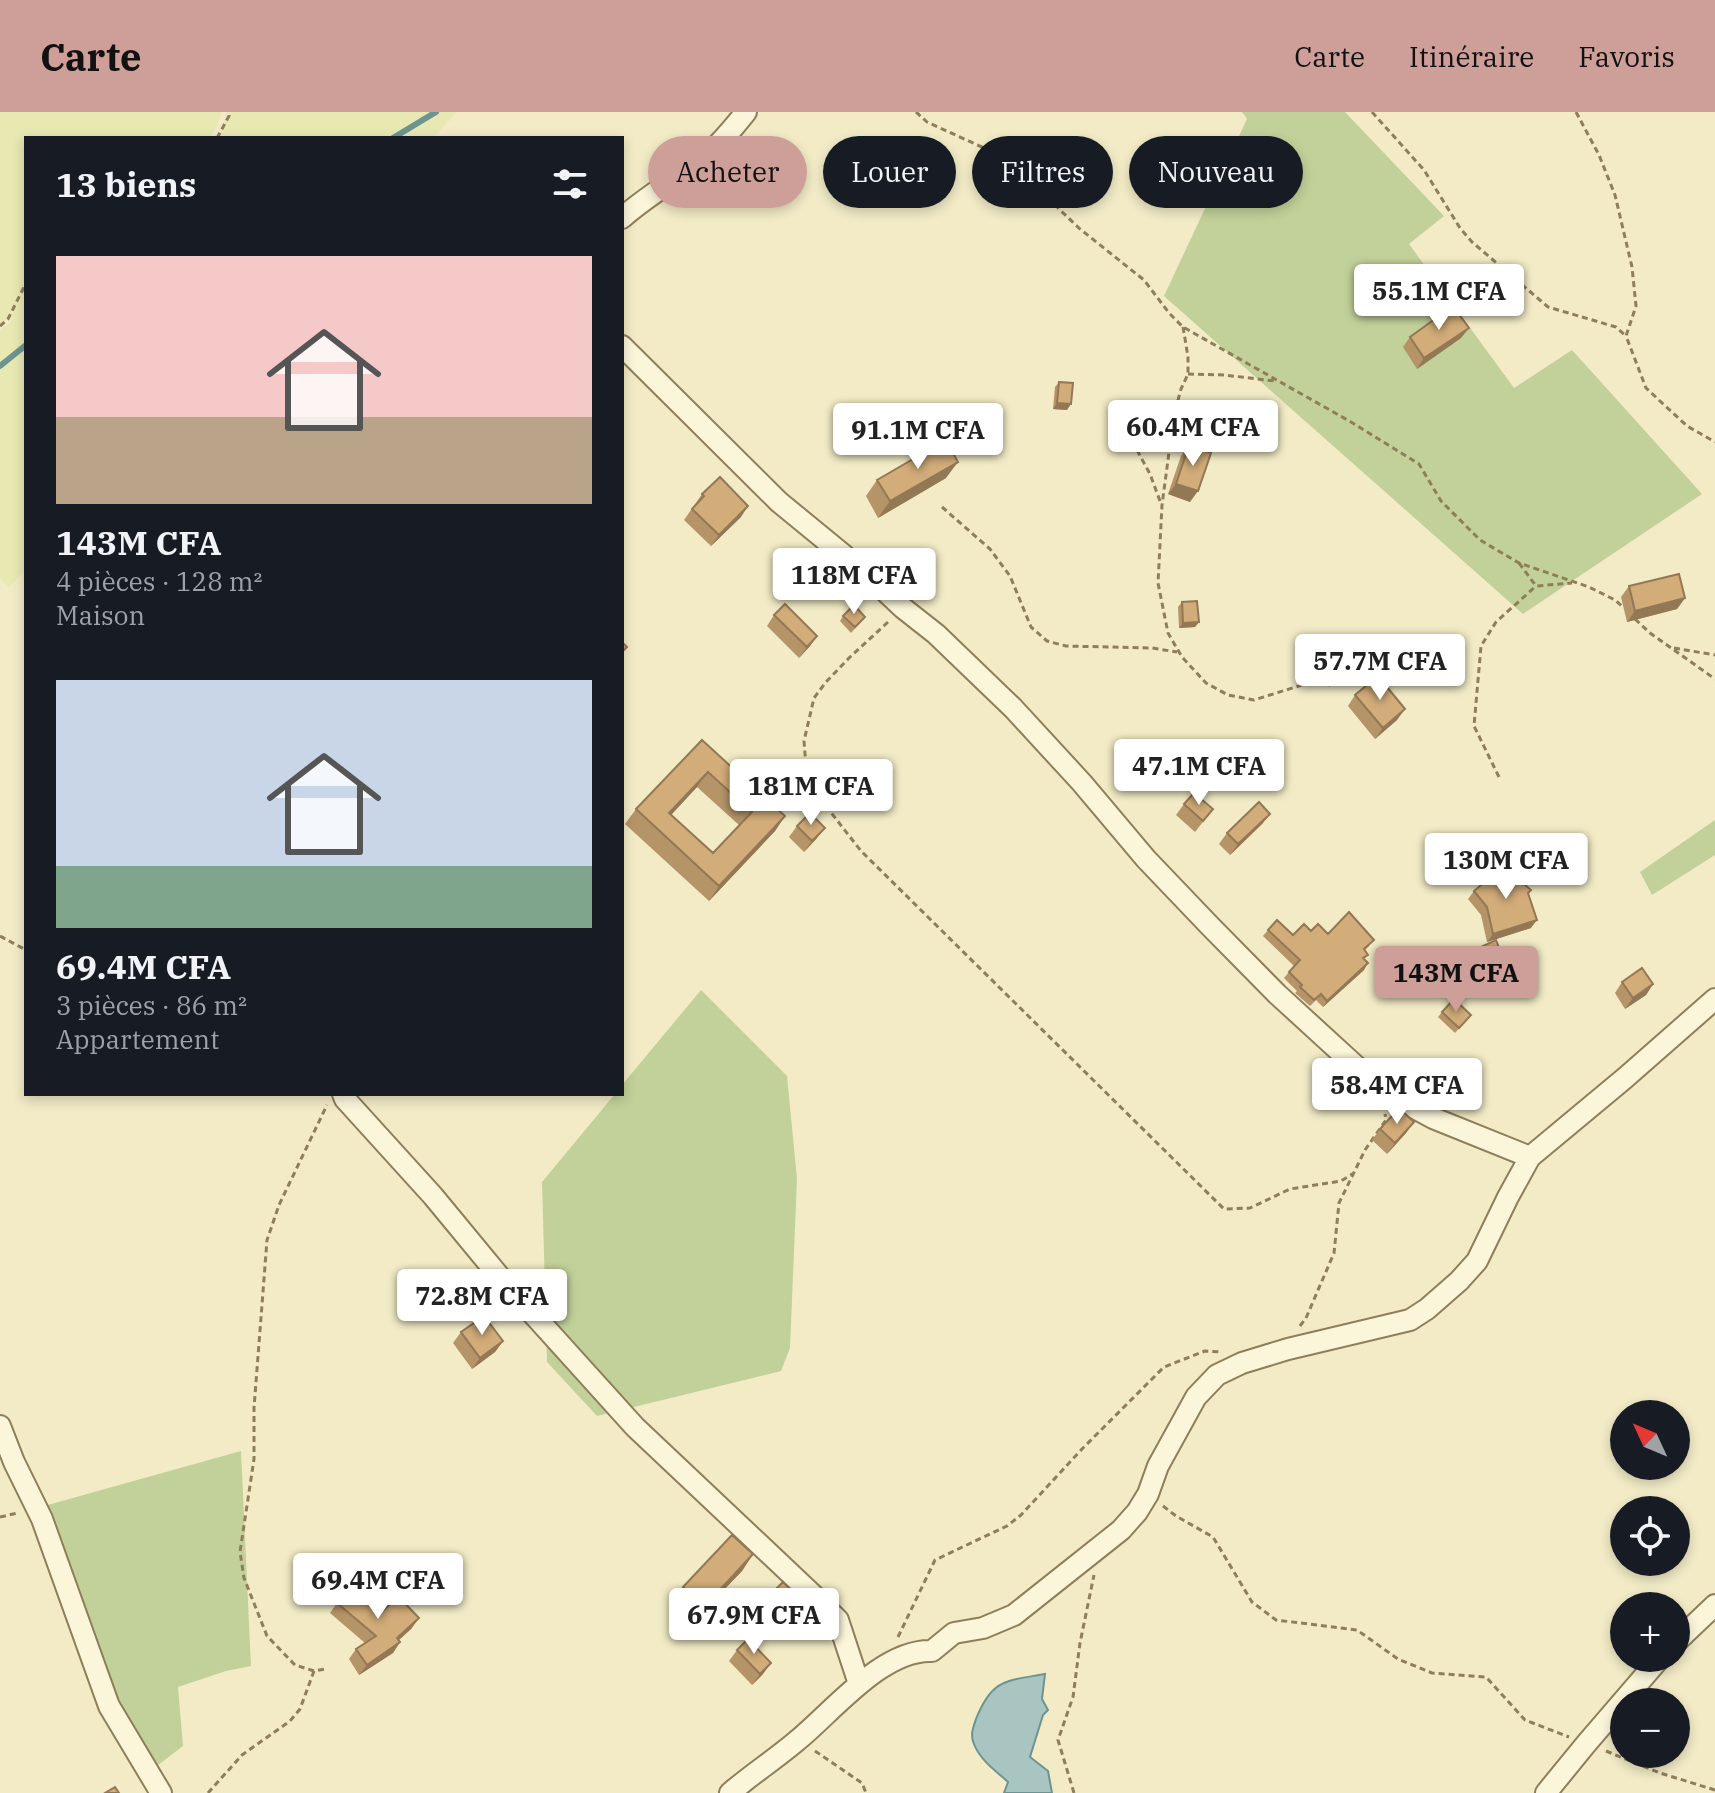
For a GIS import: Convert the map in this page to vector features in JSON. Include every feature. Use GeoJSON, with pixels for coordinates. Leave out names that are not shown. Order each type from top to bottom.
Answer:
{"type":"FeatureCollection","features":[{"type":"Feature","properties":{"kind":"street"},"geometry":{"type":"LineString","coordinates":[[624,217],[706,156],[726,138],[746,112]]}},
{"type":"Feature","properties":{"kind":"street"},"geometry":{"type":"LineString","coordinates":[[624,348],[779,502],[936,634],[1013,708],[1146,859],[1210,926],[1277,994],[1383,1091],[1433,1118],[1530,1157]]}},
{"type":"Feature","properties":{"kind":"street"},"geometry":{"type":"LineString","coordinates":[[730,1793],[883,1667],[918,1651],[932,1651],[954,1633],[983,1628],[1014,1615],[1121,1530],[1148,1494],[1158,1466],[1196,1397],[1217,1375],[1242,1363],[1279,1352],[1410,1320],[1427,1309],[1477,1261],[1530,1157],[1715,999]]}},
{"type":"Feature","properties":{"kind":"street"},"geometry":{"type":"LineString","coordinates":[[344,1096],[504,1282],[635,1427],[838,1620],[859,1684]]}},
{"type":"Feature","properties":{"kind":"street"},"geometry":{"type":"LineString","coordinates":[[0,1426],[42,1519],[109,1706],[161,1793]]}},
{"type":"Feature","properties":{"kind":"street"},"geometry":{"type":"LineString","coordinates":[[1690,1629],[1715,1605]]}},
{"type":"Feature","properties":{"kind":"street"},"geometry":{"type":"LineString","coordinates":[[1546,1793],[1648,1672]]}},
{"type":"Feature","properties":{"kind":"path"},"geometry":{"type":"LineString","coordinates":[[218,136],[229,112]]}},
{"type":"Feature","properties":{"kind":"path"},"geometry":{"type":"LineString","coordinates":[[916,112],[927,122],[1027,170],[1080,229],[1144,280],[1183,327],[1419,464],[1441,501],[1480,540],[1519,563],[1615,600],[1650,633],[1715,679]]}},
{"type":"Feature","properties":{"kind":"path"},"geometry":{"type":"LineString","coordinates":[[1372,112],[1424,170],[1472,242],[1548,307],[1616,327],[1626,336],[1646,388],[1687,426],[1715,442]]}},
{"type":"Feature","properties":{"kind":"path"},"geometry":{"type":"LineString","coordinates":[[1576,112],[1599,155],[1615,195],[1632,267],[1636,306],[1626,336]]}},
{"type":"Feature","properties":{"kind":"path"},"geometry":{"type":"LineString","coordinates":[[0,326],[8,319],[24,287]]}},
{"type":"Feature","properties":{"kind":"path"},"geometry":{"type":"LineString","coordinates":[[1183,327],[1188,374],[1178,401],[1162,505],[1158,583],[1168,633],[1179,652],[1206,683],[1228,695],[1254,700],[1318,680],[1334,687]]}},
{"type":"Feature","properties":{"kind":"path"},"geometry":{"type":"LineString","coordinates":[[1188,374],[1279,381]]}},
{"type":"Feature","properties":{"kind":"path"},"geometry":{"type":"LineString","coordinates":[[1162,505],[1131,433],[1136,421],[1178,401]]}},
{"type":"Feature","properties":{"kind":"path"},"geometry":{"type":"LineString","coordinates":[[942,507],[990,549],[1010,576],[1031,627],[1047,641],[1066,646],[1152,648],[1179,652]]}},
{"type":"Feature","properties":{"kind":"path"},"geometry":{"type":"LineString","coordinates":[[1519,563],[1536,586]]}},
{"type":"Feature","properties":{"kind":"path"},"geometry":{"type":"LineString","coordinates":[[1499,777],[1474,726],[1481,646],[1496,622],[1536,586],[1576,583]]}},
{"type":"Feature","properties":{"kind":"path"},"geometry":{"type":"LineString","coordinates":[[903,608],[849,658],[814,698],[804,741],[806,766],[822,801],[861,851],[1224,1209],[1250,1208],[1290,1189],[1341,1181],[1354,1173]]}},
{"type":"Feature","properties":{"kind":"path"},"geometry":{"type":"LineString","coordinates":[[1670,647],[1715,655]]}},
{"type":"Feature","properties":{"kind":"path"},"geometry":{"type":"LineString","coordinates":[[0,936],[24,949]]}},
{"type":"Feature","properties":{"kind":"path"},"geometry":{"type":"LineString","coordinates":[[1279,1352],[1306,1318],[1334,1253],[1339,1203],[1365,1150],[1386,1120],[1383,1091]]}},
{"type":"Feature","properties":{"kind":"path"},"geometry":{"type":"LineString","coordinates":[[326,1669],[314,1671],[295,1665],[267,1636],[244,1578],[240,1552],[254,1459],[254,1408],[267,1240],[279,1205],[331,1096]]}},
{"type":"Feature","properties":{"kind":"path"},"geometry":{"type":"LineString","coordinates":[[883,1667],[935,1560],[1007,1526],[1021,1515],[1164,1367],[1205,1351],[1231,1353]]}},
{"type":"Feature","properties":{"kind":"path"},"geometry":{"type":"LineString","coordinates":[[1148,1494],[1176,1516],[1213,1537],[1252,1602],[1276,1620],[1357,1630],[1398,1659],[1432,1673],[1486,1677],[1525,1720],[1660,1773],[1715,1790]]}},
{"type":"Feature","properties":{"kind":"path"},"geometry":{"type":"LineString","coordinates":[[1074,1793],[1058,1740],[1073,1697],[1099,1548]]}},
{"type":"Feature","properties":{"kind":"path"},"geometry":{"type":"LineString","coordinates":[[208,1793],[242,1755],[290,1721],[300,1709],[314,1671]]}},
{"type":"Feature","properties":{"kind":"path"},"geometry":{"type":"LineString","coordinates":[[798,1740],[862,1783],[866,1793]]}},
{"type":"Feature","properties":{"kind":"green space"},"geometry":{"type":"Polygon","coordinates":[[[0,112],[222,112],[210,136],[24,136],[24,571],[9,587],[0,578],[0,330],[10,322],[15,307],[0,326],[0,112]]]}},
{"type":"Feature","properties":{"kind":"green space"},"geometry":{"type":"Polygon","coordinates":[[[227,112],[457,112],[435,136],[217,136],[227,112]]]}},
{"type":"Feature","properties":{"kind":"green space"},"geometry":{"type":"Polygon","coordinates":[[[1242,112],[1345,112],[1444,216],[1409,244],[1514,388],[1572,350],[1702,494],[1523,614],[1164,296],[1205,208],[1303,208],[1303,136],[1239,136],[1247,119],[1242,112]]]}},
{"type":"Feature","properties":{"kind":"green space"},"geometry":{"type":"Polygon","coordinates":[[[1715,820],[1715,855],[1652,895],[1640,872],[1715,820]]]}},
{"type":"Feature","properties":{"kind":"green space"},"geometry":{"type":"Polygon","coordinates":[[[701,990],[787,1076],[797,1179],[790,1348],[781,1371],[597,1416],[547,1362],[542,1182],[613,1096],[624,1096],[624,1083],[701,990]]]}},
{"type":"Feature","properties":{"kind":"green space"},"geometry":{"type":"Polygon","coordinates":[[[241,1451],[251,1666],[178,1687],[183,1746],[149,1772],[109,1706],[37,1508],[241,1451]]]}},
{"type":"Feature","properties":{"kind":"water"},"geometry":{"type":"Polygon","coordinates":[[[1045,1674],[1042,1699],[1048,1710],[1043,1715],[1030,1757],[1048,1771],[1052,1793],[1004,1793],[1008,1782],[984,1760],[974,1744],[972,1735],[976,1719],[994,1689],[1020,1678],[1045,1674]]]}},
{"type":"Feature","properties":{"kind":"building"},"geometry":{"type":"Polygon","coordinates":[[[1453,306],[1469,328],[1424,358],[1410,337],[1453,306]]]}},
{"type":"Feature","properties":{"kind":"building"},"geometry":{"type":"Polygon","coordinates":[[[1059,382],[1073,383],[1071,404],[1057,403],[1059,382]]]}},
{"type":"Feature","properties":{"kind":"building"},"geometry":{"type":"Polygon","coordinates":[[[946,440],[958,462],[890,501],[877,480],[946,440]]]}},
{"type":"Feature","properties":{"kind":"building"},"geometry":{"type":"Polygon","coordinates":[[[1189,445],[1211,453],[1198,491],[1176,484],[1189,445]]]}},
{"type":"Feature","properties":{"kind":"building"},"geometry":{"type":"Polygon","coordinates":[[[720,477],[748,506],[719,535],[692,509],[720,477]]]}},
{"type":"Feature","properties":{"kind":"building"},"geometry":{"type":"Polygon","coordinates":[[[1679,574],[1685,598],[1635,611],[1629,586],[1679,574]]]}},
{"type":"Feature","properties":{"kind":"building"},"geometry":{"type":"Polygon","coordinates":[[[1197,601],[1199,622],[1183,623],[1182,602],[1197,601]]]}},
{"type":"Feature","properties":{"kind":"building"},"geometry":{"type":"Polygon","coordinates":[[[785,604],[817,636],[807,647],[774,615],[785,604]]]}},
{"type":"Feature","properties":{"kind":"building"},"geometry":{"type":"Polygon","coordinates":[[[854,605],[865,617],[855,627],[843,616],[854,605]]]}},
{"type":"Feature","properties":{"kind":"building"},"geometry":{"type":"Polygon","coordinates":[[[1378,676],[1405,709],[1383,728],[1355,695],[1378,676]]]}},
{"type":"Feature","properties":{"kind":"building"},"geometry":{"type":"Polygon","coordinates":[[[702,740],[785,816],[719,886],[636,809],[702,740]],[[708,772],[669,813],[713,853],[752,812],[708,772]]]}},
{"type":"Feature","properties":{"kind":"building"},"geometry":{"type":"Polygon","coordinates":[[[1194,793],[1213,809],[1203,821],[1184,804],[1194,793]]]}},
{"type":"Feature","properties":{"kind":"building"},"geometry":{"type":"Polygon","coordinates":[[[1259,802],[1270,814],[1238,844],[1227,833],[1259,802]]]}},
{"type":"Feature","properties":{"kind":"building"},"geometry":{"type":"Polygon","coordinates":[[[810,813],[825,828],[812,841],[797,826],[810,813]]]}},
{"type":"Feature","properties":{"kind":"building"},"geometry":{"type":"Polygon","coordinates":[[[1503,866],[1531,890],[1528,893],[1537,920],[1493,934],[1487,907],[1474,891],[1503,866]]]}},
{"type":"Feature","properties":{"kind":"building"},"geometry":{"type":"Polygon","coordinates":[[[1349,912],[1374,940],[1364,949],[1368,955],[1363,958],[1368,963],[1327,1001],[1321,994],[1314,1000],[1289,972],[1300,960],[1268,930],[1277,920],[1293,935],[1304,924],[1311,931],[1318,924],[1328,934],[1349,912]]]}},
{"type":"Feature","properties":{"kind":"building"},"geometry":{"type":"Polygon","coordinates":[[[1496,940],[1506,965],[1469,981],[1461,956],[1496,940]]]}},
{"type":"Feature","properties":{"kind":"building"},"geometry":{"type":"Polygon","coordinates":[[[1642,968],[1653,984],[1633,998],[1622,982],[1642,968]]]}},
{"type":"Feature","properties":{"kind":"building"},"geometry":{"type":"Polygon","coordinates":[[[1454,999],[1471,1015],[1459,1028],[1442,1012],[1454,999]]]}},
{"type":"Feature","properties":{"kind":"building"},"geometry":{"type":"Polygon","coordinates":[[[1399,1108],[1414,1122],[1395,1143],[1380,1129],[1399,1108]]]}},
{"type":"Feature","properties":{"kind":"building"},"geometry":{"type":"Polygon","coordinates":[[[484,1316],[503,1341],[480,1358],[461,1332],[484,1316]]]}},
{"type":"Feature","properties":{"kind":"building"},"geometry":{"type":"Polygon","coordinates":[[[732,1535],[753,1554],[704,1607],[683,1587],[732,1535]]]}},
{"type":"Feature","properties":{"kind":"building"},"geometry":{"type":"Polygon","coordinates":[[[357,1582],[384,1610],[398,1596],[419,1618],[397,1638],[400,1642],[367,1665],[356,1649],[376,1636],[337,1603],[357,1582]]]}},
{"type":"Feature","properties":{"kind":"building"},"geometry":{"type":"Polygon","coordinates":[[[783,1582],[815,1614],[803,1626],[771,1594],[783,1582]]]}},
{"type":"Feature","properties":{"kind":"building"},"geometry":{"type":"Polygon","coordinates":[[[748,1639],[771,1663],[760,1674],[737,1650],[748,1639]]]}},
{"type":"Feature","properties":{"kind":"building"},"geometry":{"type":"Polygon","coordinates":[[[115,1787],[119,1793],[105,1793],[115,1787]]]}},
{"type":"Feature","properties":{"kind":"waterway"},"geometry":{"type":"LineString","coordinates":[[396,136],[436,112]]}},
{"type":"Feature","properties":{"kind":"waterway"},"geometry":{"type":"LineString","coordinates":[[0,366],[24,347]]}}]}
